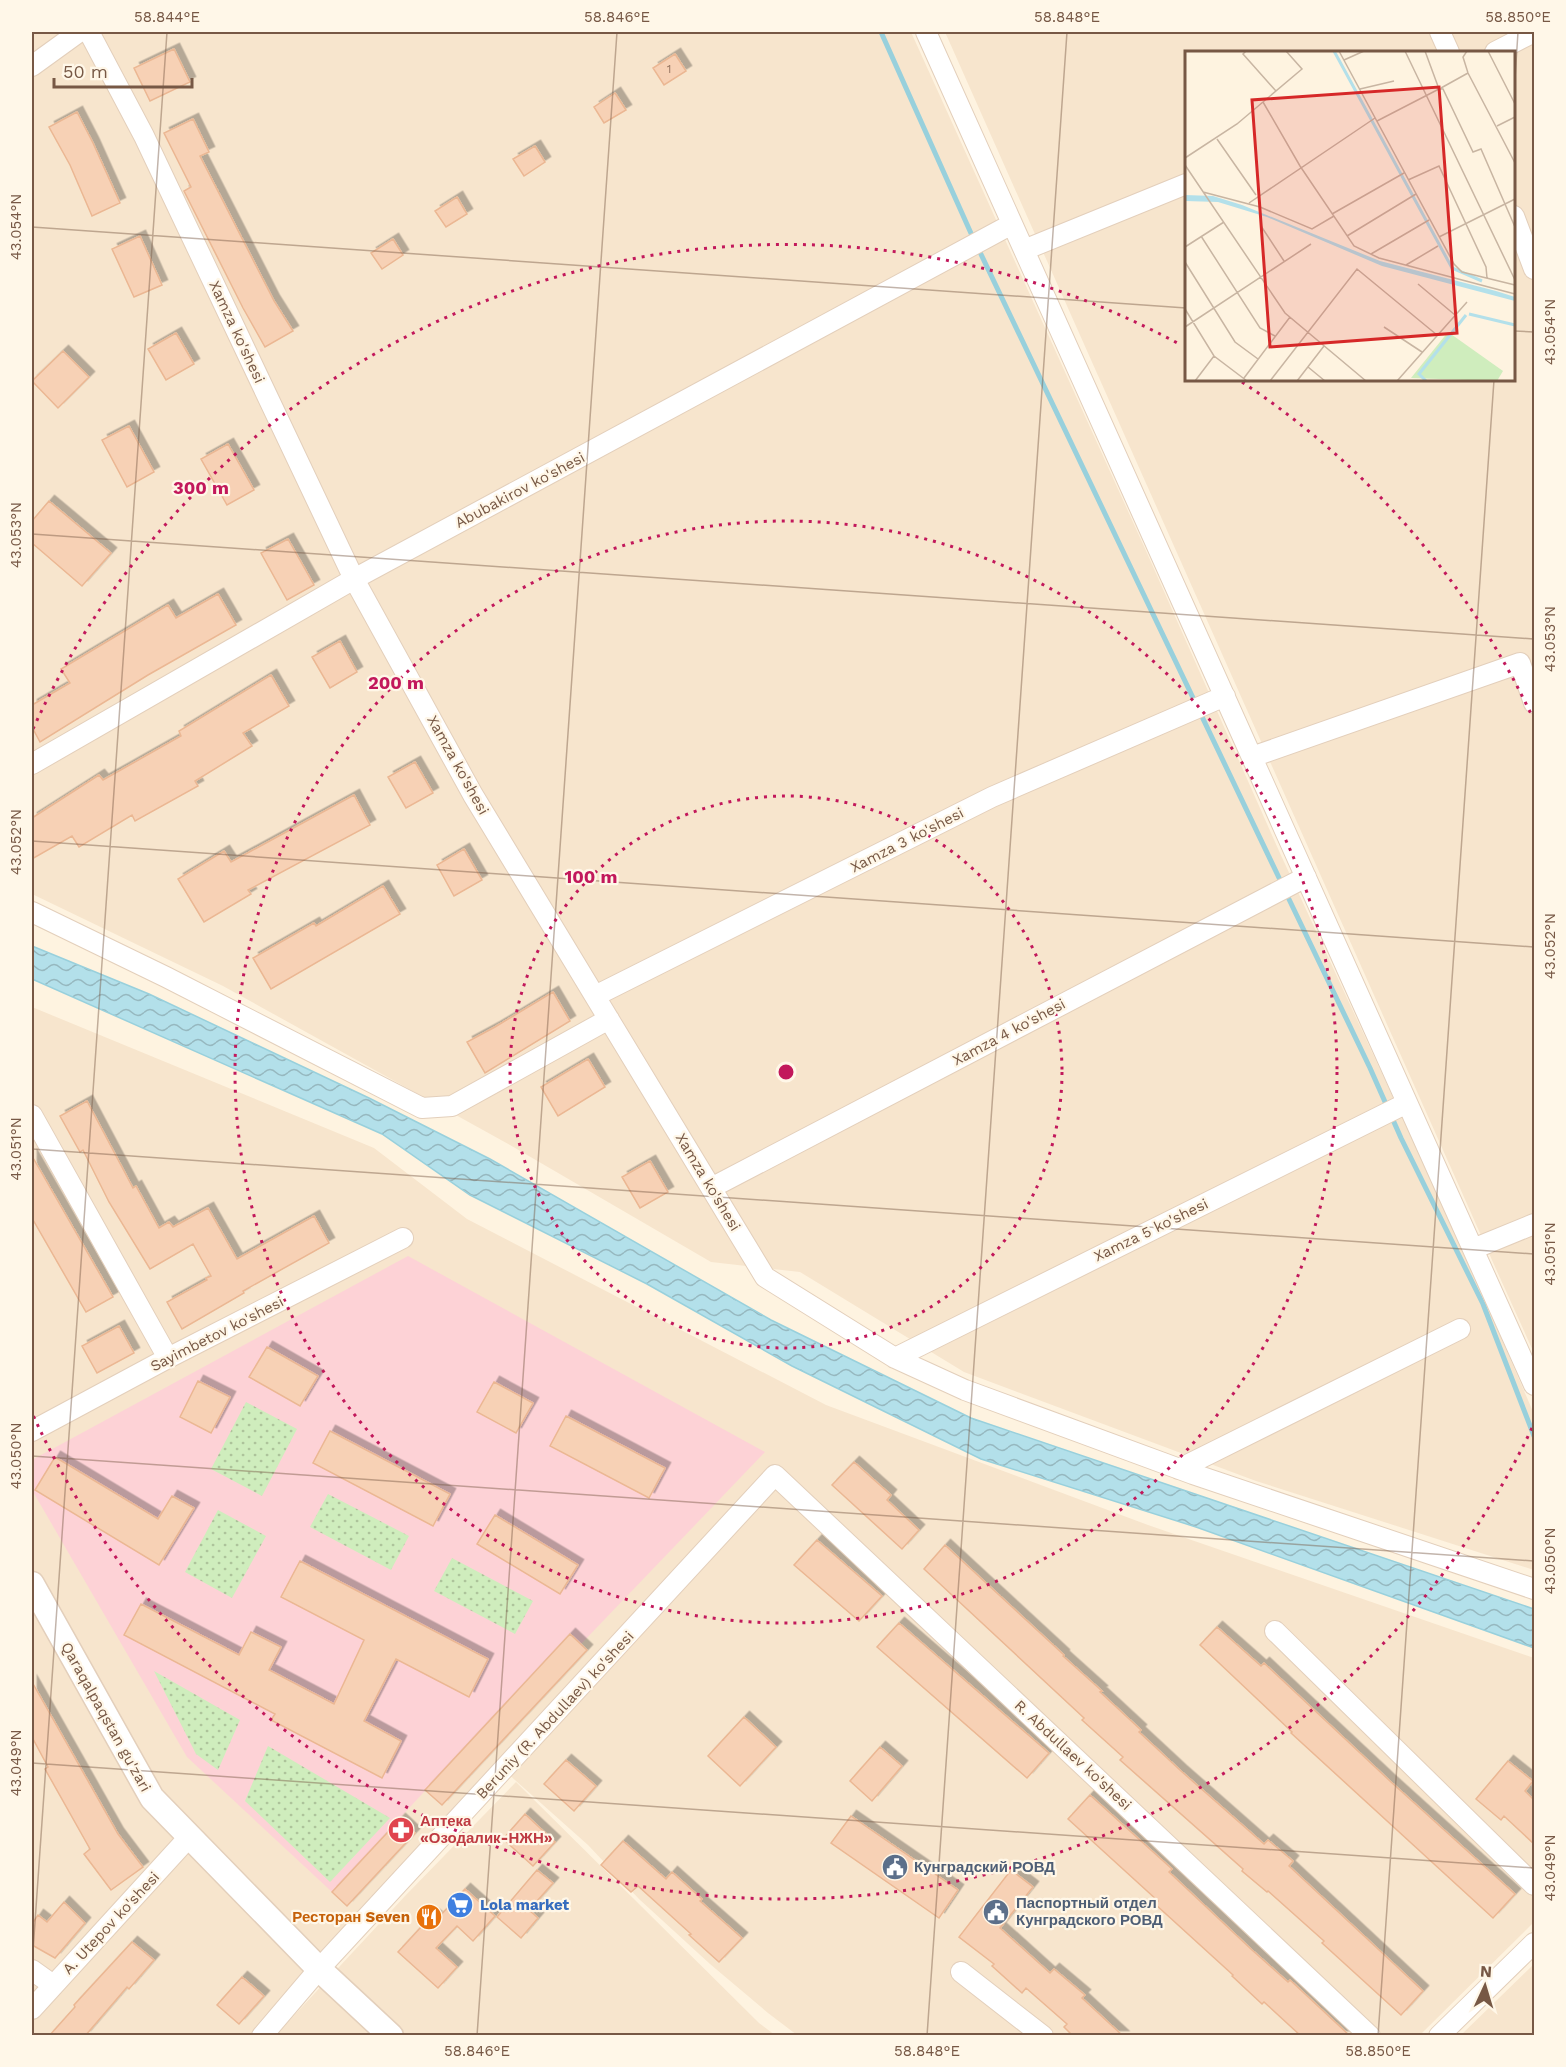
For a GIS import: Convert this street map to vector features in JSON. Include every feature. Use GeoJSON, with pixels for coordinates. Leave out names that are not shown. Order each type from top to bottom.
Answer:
{"type":"FeatureCollection","features":[{"type":"Feature","properties":{"kind":"street"},"geometry":{"type":"LineString","coordinates":[[32,66],[79,32]]}},
{"type":"Feature","properties":{"kind":"street","name":"Xamza ko'shesi"},"geometry":{"type":"LineString","coordinates":[[88,32],[144,136],[354,579],[473,795],[765,1277],[895,1358],[965,1390],[1179,1469],[1534,1589]]}},
{"type":"Feature","properties":{"kind":"street"},"geometry":{"type":"LineString","coordinates":[[926,32],[1534,1385]]}},
{"type":"Feature","properties":{"kind":"street"},"geometry":{"type":"LineString","coordinates":[[1440,32],[1449,51]]}},
{"type":"Feature","properties":{"kind":"street"},"geometry":{"type":"LineString","coordinates":[[1497,51],[1534,32]]}},
{"type":"Feature","properties":{"kind":"street"},"geometry":{"type":"LineString","coordinates":[[1024,250],[1185,183]]}},
{"type":"Feature","properties":{"kind":"street"},"geometry":{"type":"LineString","coordinates":[[1515,219],[1534,269]]}},
{"type":"Feature","properties":{"kind":"street","name":"Abubakirov ko'shesi"},"geometry":{"type":"LineString","coordinates":[[32,764],[354,579],[1012,224]]}},
{"type":"Feature","properties":{"kind":"street"},"geometry":{"type":"LineString","coordinates":[[1252,757],[1520,663],[1534,703]]}},
{"type":"Feature","properties":{"kind":"street","name":"Xamza 3 ko'shesi"},"geometry":{"type":"LineString","coordinates":[[595,996],[992,797],[1225,696]]}},
{"type":"Feature","properties":{"kind":"street","name":"Xamza 4 ko'shesi"},"geometry":{"type":"LineString","coordinates":[[711,1188],[1306,876]]}},
{"type":"Feature","properties":{"kind":"street"},"geometry":{"type":"LineString","coordinates":[[32,912],[166,977],[423,1108],[452,1106],[609,1019]]}},
{"type":"Feature","properties":{"kind":"street","name":"Xamza 5 ko'shesi"},"geometry":{"type":"LineString","coordinates":[[895,1358],[1407,1102]]}},
{"type":"Feature","properties":{"kind":"street"},"geometry":{"type":"LineString","coordinates":[[32,1114],[168,1358]]}},
{"type":"Feature","properties":{"kind":"street"},"geometry":{"type":"LineString","coordinates":[[1473,1249],[1534,1224]]}},
{"type":"Feature","properties":{"kind":"street","name":"Sayimbetov ko'shesi"},"geometry":{"type":"LineString","coordinates":[[32,1431],[168,1358],[403,1238]]}},
{"type":"Feature","properties":{"kind":"street"},"geometry":{"type":"LineString","coordinates":[[1179,1469],[1460,1329]]}},
{"type":"Feature","properties":{"kind":"street","name":"Beruniy (R. Abdullaev) ko'shesi"},"geometry":{"type":"LineString","coordinates":[[262,2036],[320,1969],[775,1475]]}},
{"type":"Feature","properties":{"kind":"street","name":"R. Abdullaev ko'shesi"},"geometry":{"type":"LineString","coordinates":[[775,1475],[1370,2036]]}},
{"type":"Feature","properties":{"kind":"street","name":"Qaraqalpaqstan gu'zari"},"geometry":{"type":"LineString","coordinates":[[32,1584],[152,1798],[320,1969],[391,2036]]}},
{"type":"Feature","properties":{"kind":"street"},"geometry":{"type":"LineString","coordinates":[[1275,1631],[1534,1885]]}},
{"type":"Feature","properties":{"kind":"street","name":"A. Utepov ko'shesi"},"geometry":{"type":"LineString","coordinates":[[32,2009],[190,1836]]}},
{"type":"Feature","properties":{"kind":"street"},"geometry":{"type":"LineString","coordinates":[[1438,2036],[1534,1943]]}},
{"type":"Feature","properties":{"kind":"street"},"geometry":{"type":"LineString","coordinates":[[32,1971],[53,1985]]}},
{"type":"Feature","properties":{"kind":"street"},"geometry":{"type":"LineString","coordinates":[[961,1972],[1043,2036]]}},
{"type":"Feature","properties":{"kind":"shaded area"},"geometry":{"type":"Polygon","coordinates":[[[32,32],[911,32],[1279,851],[1458,1238],[1534,1414],[1534,1570],[1256,1481],[964,1372],[800,1272],[711,1262],[510,1145],[223,986],[32,894],[32,32]]]}},
{"type":"Feature","properties":{"kind":"shaded area"},"geometry":{"type":"Polygon","coordinates":[[[945,32],[1534,32],[1534,1353],[1496,1269],[945,32]]]}},
{"type":"Feature","properties":{"kind":"shaded area"},"geometry":{"type":"Polygon","coordinates":[[[32,1007],[374,1148],[467,1219],[826,1405],[1148,1525],[1534,1658],[1534,1922],[1420,2035],[797,2035],[710,1964],[639,1899],[588,1845],[497,1764],[251,2035],[32,2035],[32,1007]]]}},
{"type":"Feature","properties":{"kind":"shaded area"},"geometry":{"type":"Polygon","coordinates":[[[408,1256],[765,1452],[581,1644],[569,1634],[332,1892],[187,1757],[32,1490],[32,1460],[408,1256]]]}},
{"type":"Feature","properties":{"kind":"shaded area"},"geometry":{"type":"Polygon","coordinates":[[[516,1782],[759,2023],[775,2035],[275,2036],[405,1896],[516,1782]]]}},
{"type":"Feature","properties":{"kind":"shaded area"},"geometry":{"type":"Polygon","coordinates":[[[1534,1964],[1534,2035],[1461,2035],[1534,1964]]]}},
{"type":"Feature","properties":{"kind":"green space"},"geometry":{"type":"Polygon","coordinates":[[[246,1402],[297,1429],[262,1496],[211,1469],[246,1402]]]}},
{"type":"Feature","properties":{"kind":"green space"},"geometry":{"type":"Polygon","coordinates":[[[328,1494],[409,1536],[391,1570],[310,1527],[328,1494]]]}},
{"type":"Feature","properties":{"kind":"green space"},"geometry":{"type":"Polygon","coordinates":[[[218,1510],[266,1536],[232,1598],[185,1572],[218,1510]]]}},
{"type":"Feature","properties":{"kind":"green space"},"geometry":{"type":"Polygon","coordinates":[[[452,1558],[533,1601],[515,1634],[434,1591],[452,1558]]]}},
{"type":"Feature","properties":{"kind":"green space"},"geometry":{"type":"Polygon","coordinates":[[[154,1671],[240,1720],[218,1770],[196,1754],[154,1671]]]}},
{"type":"Feature","properties":{"kind":"green space"},"geometry":{"type":"Polygon","coordinates":[[[268,1746],[390,1818],[330,1882],[245,1801],[268,1746]]]}},
{"type":"Feature","properties":{"kind":"water"},"geometry":{"type":"Polygon","coordinates":[[[32,946],[149,994],[369,1098],[490,1159],[771,1320],[971,1418],[1534,1609],[1534,1648],[1196,1527],[981,1459],[792,1366],[647,1284],[470,1195],[382,1134],[32,979],[32,946]]]}},
{"type":"Feature","properties":{"kind":"building"},"geometry":{"type":"Polygon","coordinates":[[[174,49],[190,82],[150,101],[134,68],[174,49]]]}},
{"type":"Feature","properties":{"kind":"building"},"geometry":{"type":"Polygon","coordinates":[[[675,54],[686,71],[664,85],[653,68],[675,54]]]}},
{"type":"Feature","properties":{"kind":"building"},"geometry":{"type":"Polygon","coordinates":[[[615,93],[626,110],[604,123],[594,107],[615,93]]]}},
{"type":"Feature","properties":{"kind":"building"},"geometry":{"type":"Polygon","coordinates":[[[77,112],[120,203],[92,216],[70,165],[49,127],[77,112]]]}},
{"type":"Feature","properties":{"kind":"building"},"geometry":{"type":"Polygon","coordinates":[[[193,119],[209,152],[200,156],[274,301],[293,331],[265,347],[184,191],[191,187],[164,133],[193,119]]]}},
{"type":"Feature","properties":{"kind":"building"},"geometry":{"type":"Polygon","coordinates":[[[535,146],[545,162],[524,176],[513,159],[535,146]]]}},
{"type":"Feature","properties":{"kind":"building"},"geometry":{"type":"Polygon","coordinates":[[[457,197],[467,214],[446,227],[435,211],[457,197]]]}},
{"type":"Feature","properties":{"kind":"building"},"geometry":{"type":"Polygon","coordinates":[[[140,236],[162,285],[134,297],[112,249],[140,236]]]}},
{"type":"Feature","properties":{"kind":"building"},"geometry":{"type":"Polygon","coordinates":[[[393,239],[403,255],[382,269],[371,253],[393,239]]]}},
{"type":"Feature","properties":{"kind":"building"},"geometry":{"type":"Polygon","coordinates":[[[176,333],[194,364],[166,380],[148,349],[176,333]]]}},
{"type":"Feature","properties":{"kind":"building"},"geometry":{"type":"Polygon","coordinates":[[[63,351],[89,377],[58,408],[32,381],[63,351]]]}},
{"type":"Feature","properties":{"kind":"building"},"geometry":{"type":"Polygon","coordinates":[[[129,426],[154,472],[127,487],[102,440],[129,426]]]}},
{"type":"Feature","properties":{"kind":"building"},"geometry":{"type":"Polygon","coordinates":[[[228,444],[254,490],[227,505],[201,459],[228,444]]]}},
{"type":"Feature","properties":{"kind":"building"},"geometry":{"type":"Polygon","coordinates":[[[49,501],[111,553],[82,586],[32,543],[32,521],[49,501]]]}},
{"type":"Feature","properties":{"kind":"building"},"geometry":{"type":"Polygon","coordinates":[[[288,539],[314,585],[287,600],[261,553],[288,539]]]}},
{"type":"Feature","properties":{"kind":"building"},"geometry":{"type":"Polygon","coordinates":[[[218,594],[236,625],[148,675],[40,742],[32,727],[32,705],[70,683],[61,669],[168,605],[176,618],[218,594]]]}},
{"type":"Feature","properties":{"kind":"building"},"geometry":{"type":"Polygon","coordinates":[[[340,641],[357,672],[330,688],[312,657],[340,641]]]}},
{"type":"Feature","properties":{"kind":"building"},"geometry":{"type":"Polygon","coordinates":[[[271,675],[289,706],[243,733],[252,746],[195,781],[198,786],[135,821],[132,815],[79,847],[72,836],[32,859],[32,818],[99,775],[103,780],[181,736],[179,731],[271,675]]]}},
{"type":"Feature","properties":{"kind":"building"},"geometry":{"type":"Polygon","coordinates":[[[415,762],[433,793],[406,808],[388,777],[415,762]]]}},
{"type":"Feature","properties":{"kind":"building"},"geometry":{"type":"Polygon","coordinates":[[[354,795],[370,825],[248,890],[251,894],[204,922],[178,879],[224,851],[231,862],[354,795]]]}},
{"type":"Feature","properties":{"kind":"building"},"geometry":{"type":"Polygon","coordinates":[[[464,849],[482,880],[454,896],[437,865],[464,849]]]}},
{"type":"Feature","properties":{"kind":"building"},"geometry":{"type":"Polygon","coordinates":[[[383,886],[400,914],[271,989],[253,958],[314,923],[316,926],[383,886]]]}},
{"type":"Feature","properties":{"kind":"building"},"geometry":{"type":"Polygon","coordinates":[[[553,992],[570,1021],[485,1073],[467,1042],[553,992]]]}},
{"type":"Feature","properties":{"kind":"building"},"geometry":{"type":"Polygon","coordinates":[[[588,1059],[605,1087],[558,1116],[541,1087],[588,1059]]]}},
{"type":"Feature","properties":{"kind":"building"},"geometry":{"type":"Polygon","coordinates":[[[87,1101],[133,1188],[136,1186],[159,1228],[169,1222],[173,1227],[208,1208],[237,1259],[314,1216],[329,1243],[243,1291],[244,1293],[182,1329],[167,1302],[211,1276],[193,1244],[150,1269],[109,1202],[83,1150],[80,1152],[60,1116],[87,1101]]]}},
{"type":"Feature","properties":{"kind":"building"},"geometry":{"type":"Polygon","coordinates":[[[32,1156],[113,1297],[86,1312],[32,1218],[32,1156]]]}},
{"type":"Feature","properties":{"kind":"building"},"geometry":{"type":"Polygon","coordinates":[[[650,1161],[668,1192],[640,1208],[622,1177],[650,1161]]]}},
{"type":"Feature","properties":{"kind":"building"},"geometry":{"type":"Polygon","coordinates":[[[119,1326],[134,1353],[97,1373],[82,1346],[119,1326]]]}},
{"type":"Feature","properties":{"kind":"building"},"geometry":{"type":"Polygon","coordinates":[[[267,1347],[318,1376],[300,1406],[249,1377],[267,1347]]]}},
{"type":"Feature","properties":{"kind":"building"},"geometry":{"type":"Polygon","coordinates":[[[198,1381],[230,1397],[211,1433],[180,1417],[198,1381]]]}},
{"type":"Feature","properties":{"kind":"building"},"geometry":{"type":"Polygon","coordinates":[[[494,1382],[533,1403],[516,1433],[477,1412],[494,1382]]]}},
{"type":"Feature","properties":{"kind":"building"},"geometry":{"type":"Polygon","coordinates":[[[566,1416],[665,1468],[649,1498],[550,1446],[566,1416]]]}},
{"type":"Feature","properties":{"kind":"building"},"geometry":{"type":"Polygon","coordinates":[[[330,1431],[450,1494],[433,1526],[313,1463],[330,1431]]]}},
{"type":"Feature","properties":{"kind":"building"},"geometry":{"type":"Polygon","coordinates":[[[55,1457],[158,1519],[172,1496],[194,1508],[159,1565],[35,1490],[55,1457]]]}},
{"type":"Feature","properties":{"kind":"building"},"geometry":{"type":"Polygon","coordinates":[[[854,1462],[891,1495],[887,1500],[919,1530],[902,1549],[832,1485],[854,1462]]]}},
{"type":"Feature","properties":{"kind":"building"},"geometry":{"type":"Polygon","coordinates":[[[495,1515],[578,1565],[560,1594],[477,1544],[495,1515]]]}},
{"type":"Feature","properties":{"kind":"building"},"geometry":{"type":"Polygon","coordinates":[[[817,1540],[882,1596],[859,1621],[794,1565],[817,1540]]]}},
{"type":"Feature","properties":{"kind":"building"},"geometry":{"type":"Polygon","coordinates":[[[945,1545],[1102,1691],[1100,1692],[1141,1730],[1139,1732],[1181,1771],[1264,1844],[1268,1840],[1293,1861],[1289,1866],[1423,1991],[1401,2015],[1322,1943],[1324,1941],[1242,1871],[1243,1869],[1120,1760],[1123,1757],[1082,1720],[1084,1718],[924,1569],[945,1545]]]}},
{"type":"Feature","properties":{"kind":"building"},"geometry":{"type":"Polygon","coordinates":[[[300,1561],[488,1659],[469,1697],[396,1659],[364,1721],[401,1741],[382,1778],[271,1720],[275,1714],[124,1635],[141,1604],[239,1655],[251,1632],[281,1647],[269,1670],[334,1704],[364,1640],[281,1597],[300,1561]]]}},
{"type":"Feature","properties":{"kind":"building"},"geometry":{"type":"Polygon","coordinates":[[[899,1623],[1049,1753],[1027,1778],[877,1647],[899,1623]]]}},
{"type":"Feature","properties":{"kind":"building"},"geometry":{"type":"Polygon","coordinates":[[[1217,1627],[1261,1666],[1264,1663],[1515,1894],[1493,1918],[1291,1733],[1200,1645],[1217,1627]]]}},
{"type":"Feature","properties":{"kind":"building"},"geometry":{"type":"Polygon","coordinates":[[[570,1634],[587,1650],[442,1805],[425,1790],[570,1634]]]}},
{"type":"Feature","properties":{"kind":"building"},"geometry":{"type":"Polygon","coordinates":[[[32,1682],[118,1834],[143,1867],[111,1890],[84,1854],[90,1849],[45,1769],[48,1767],[32,1737],[32,1682]]]}},
{"type":"Feature","properties":{"kind":"building"},"geometry":{"type":"Polygon","coordinates":[[[744,1717],[776,1747],[740,1786],[708,1756],[744,1717]]]}},
{"type":"Feature","properties":{"kind":"building"},"geometry":{"type":"Polygon","coordinates":[[[880,1747],[902,1766],[872,1801],[850,1781],[880,1747]]]}},
{"type":"Feature","properties":{"kind":"building"},"geometry":{"type":"Polygon","coordinates":[[[566,1760],[596,1786],[574,1811],[544,1784],[566,1760]]]}},
{"type":"Feature","properties":{"kind":"building"},"geometry":{"type":"Polygon","coordinates":[[[1508,1761],[1533,1781],[1525,1791],[1534,1800],[1534,1844],[1504,1816],[1501,1820],[1476,1799],[1508,1761]]]}},
{"type":"Feature","properties":{"kind":"building"},"geometry":{"type":"Polygon","coordinates":[[[1090,1795],[1172,1869],[1169,1872],[1252,1950],[1288,1982],[1290,1980],[1350,2036],[1301,2036],[1264,2002],[1262,2004],[1155,1904],[1158,1901],[1068,1819],[1090,1795]]]}},
{"type":"Feature","properties":{"kind":"building"},"geometry":{"type":"Polygon","coordinates":[[[525,1814],[555,1842],[533,1866],[503,1839],[525,1814]]]}},
{"type":"Feature","properties":{"kind":"building","name":"Кунградский РОВД"},"geometry":{"type":"Polygon","coordinates":[[[851,1816],[958,1890],[939,1918],[831,1843],[851,1816]]]}},
{"type":"Feature","properties":{"kind":"building"},"geometry":{"type":"Polygon","coordinates":[[[400,1819],[415,1833],[347,1906],[332,1892],[400,1819]]]}},
{"type":"Feature","properties":{"kind":"building"},"geometry":{"type":"Polygon","coordinates":[[[623,1841],[666,1879],[672,1872],[702,1899],[700,1901],[742,1938],[719,1962],[638,1886],[631,1892],[601,1865],[623,1841]]]}},
{"type":"Feature","properties":{"kind":"building"},"geometry":{"type":"Polygon","coordinates":[[[537,1870],[553,1883],[529,1910],[538,1918],[521,1938],[497,1917],[537,1870]]]}},
{"type":"Feature","properties":{"kind":"building"},"geometry":{"type":"Polygon","coordinates":[[[1011,1870],[1033,1887],[1000,1928],[1050,1973],[1054,1969],[1085,1995],[1082,1998],[1123,2036],[1073,2036],[1064,2027],[1067,2024],[1026,1988],[1022,1993],[992,1966],[994,1964],[959,1937],[1011,1870]]]}},
{"type":"Feature","properties":{"kind":"building"},"geometry":{"type":"Polygon","coordinates":[[[465,1889],[495,1916],[473,1941],[457,1926],[436,1948],[457,1967],[438,1988],[398,1952],[433,1914],[438,1918],[465,1889]]]}},
{"type":"Feature","properties":{"kind":"building"},"geometry":{"type":"Polygon","coordinates":[[[64,1902],[85,1923],[55,1958],[32,1945],[32,1924],[38,1915],[47,1922],[64,1902]]]}},
{"type":"Feature","properties":{"kind":"building"},"geometry":{"type":"Polygon","coordinates":[[[132,1942],[154,1960],[129,1989],[127,1987],[85,2036],[49,2036],[75,2007],[74,2005],[132,1942]]]}},
{"type":"Feature","properties":{"kind":"building"},"geometry":{"type":"Polygon","coordinates":[[[242,1977],[264,1996],[239,2024],[217,2005],[242,1977]]]}},
{"type":"Feature","properties":{"kind":"waterway"},"geometry":{"type":"LineString","coordinates":[[881,32],[974,240]]}},
{"type":"Feature","properties":{"kind":"waterway"},"geometry":{"type":"LineString","coordinates":[[978,248],[1282,884]]}},
{"type":"Feature","properties":{"kind":"waterway"},"geometry":{"type":"LineString","coordinates":[[1286,893],[1401,1138],[1483,1304],[1534,1436]]}},
{"type":"Feature","properties":{"kind":"place","name":"Аптека «Озодалик-НЖН»"},"geometry":{"type":"Point","coordinates":[401,1830]}},
{"type":"Feature","properties":{"kind":"place","name":"Кунградский РОВД"},"geometry":{"type":"Point","coordinates":[895,1867]}},
{"type":"Feature","properties":{"kind":"place","name":"Lola market"},"geometry":{"type":"Point","coordinates":[460,1905]}},
{"type":"Feature","properties":{"kind":"place","name":"Паспортный отдел Кунградского РОВД"},"geometry":{"type":"Point","coordinates":[996,1912]}},
{"type":"Feature","properties":{"kind":"place","name":"Ресторан Seven"},"geometry":{"type":"Point","coordinates":[429,1917]}}]}
